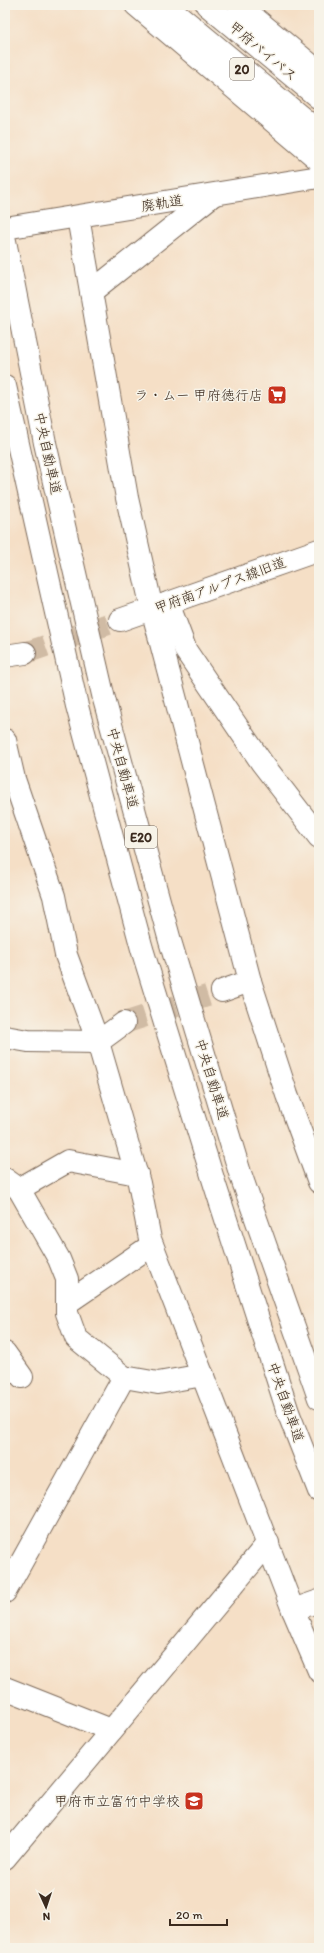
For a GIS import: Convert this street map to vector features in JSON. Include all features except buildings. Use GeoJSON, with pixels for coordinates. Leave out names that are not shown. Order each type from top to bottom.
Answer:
{"type":"FeatureCollection","features":[{"type":"Feature","properties":{"kind":"main road"},"geometry":{"type":"LineString","coordinates":[[136,5],[319,160]]}},
{"type":"Feature","properties":{"kind":"main road","name":"甲府バイパス"},"geometry":{"type":"LineString","coordinates":[[166,5],[319,132]]}},
{"type":"Feature","properties":{"kind":"main road","name":"甲府バイパス"},"geometry":{"type":"LineString","coordinates":[[207,5],[319,98]]}},
{"type":"Feature","properties":{"kind":"main road"},"geometry":{"type":"LineString","coordinates":[[239,5],[319,72]]}},
{"type":"Feature","properties":{"kind":"main road","name":"廃軌道"},"geometry":{"type":"LineString","coordinates":[[5,228],[319,177]]}},
{"type":"Feature","properties":{"kind":"main road"},"geometry":{"type":"LineString","coordinates":[[91,292],[212,194]]}},
{"type":"Feature","properties":{"kind":"main road"},"geometry":{"type":"LineString","coordinates":[[78,217],[127,498],[160,606],[250,981],[287,1095],[319,1182]]}},
{"type":"Feature","properties":{"kind":"main road","name":"中央自動車道"},"geometry":{"type":"LineString","coordinates":[[5,241],[45,443],[104,699],[170,941],[240,1173],[319,1398]]}},
{"type":"Feature","properties":{"kind":"main road","name":"中央自動車道"},"geometry":{"type":"LineString","coordinates":[[5,386],[77,706],[142,949],[214,1182],[281,1390],[319,1491]]}},
{"type":"Feature","properties":{"kind":"main road","name":"甲府南アルプス線旧道"},"geometry":{"type":"LineString","coordinates":[[120,620],[319,550]]}},
{"type":"Feature","properties":{"kind":"main road"},"geometry":{"type":"LineString","coordinates":[[160,606],[186,651],[262,763],[319,837]]}},
{"type":"Feature","properties":{"kind":"main road"},"geometry":{"type":"LineString","coordinates":[[5,740],[14,779],[54,896],[66,955],[98,1042],[137,1174],[152,1244],[293,1610],[319,1671]]}},
{"type":"Feature","properties":{"kind":"main road"},"geometry":{"type":"LineString","coordinates":[[222,991],[250,981]]}},
{"type":"Feature","properties":{"kind":"main road"},"geometry":{"type":"LineString","coordinates":[[5,1037],[28,1041],[98,1042],[124,1023]]}},
{"type":"Feature","properties":{"kind":"main road"},"geometry":{"type":"LineString","coordinates":[[137,1174],[68,1161],[12,1184],[59,1259],[67,1279],[67,1313],[76,1338],[124,1376],[158,1383],[203,1375]]}},
{"type":"Feature","properties":{"kind":"main road"},"geometry":{"type":"LineString","coordinates":[[67,1303],[152,1244]]}},
{"type":"Feature","properties":{"kind":"main road"},"geometry":{"type":"LineString","coordinates":[[5,1353],[22,1377]]}},
{"type":"Feature","properties":{"kind":"main road"},"geometry":{"type":"LineString","coordinates":[[5,1592],[124,1376]]}},
{"type":"Feature","properties":{"kind":"main road"},"geometry":{"type":"LineString","coordinates":[[5,1858],[268,1543]]}},
{"type":"Feature","properties":{"kind":"main road"},"geometry":{"type":"LineString","coordinates":[[293,1610],[319,1601]]}},
{"type":"Feature","properties":{"kind":"main road"},"geometry":{"type":"LineString","coordinates":[[5,1688],[111,1730]]}},
{"type":"Feature","properties":{"kind":"tunnel"},"geometry":{"type":"LineString","coordinates":[[25,653],[120,620]]}},
{"type":"Feature","properties":{"kind":"tunnel"},"geometry":{"type":"LineString","coordinates":[[124,1023],[222,991]]}},
{"type":"Feature","properties":{"kind":"place","name":"ラ・ムー 甲府徳行店"},"geometry":{"type":"Point","coordinates":[277,395]}},
{"type":"Feature","properties":{"kind":"place","name":"甲府市立富竹中学校"},"geometry":{"type":"Point","coordinates":[194,1801]}}]}
